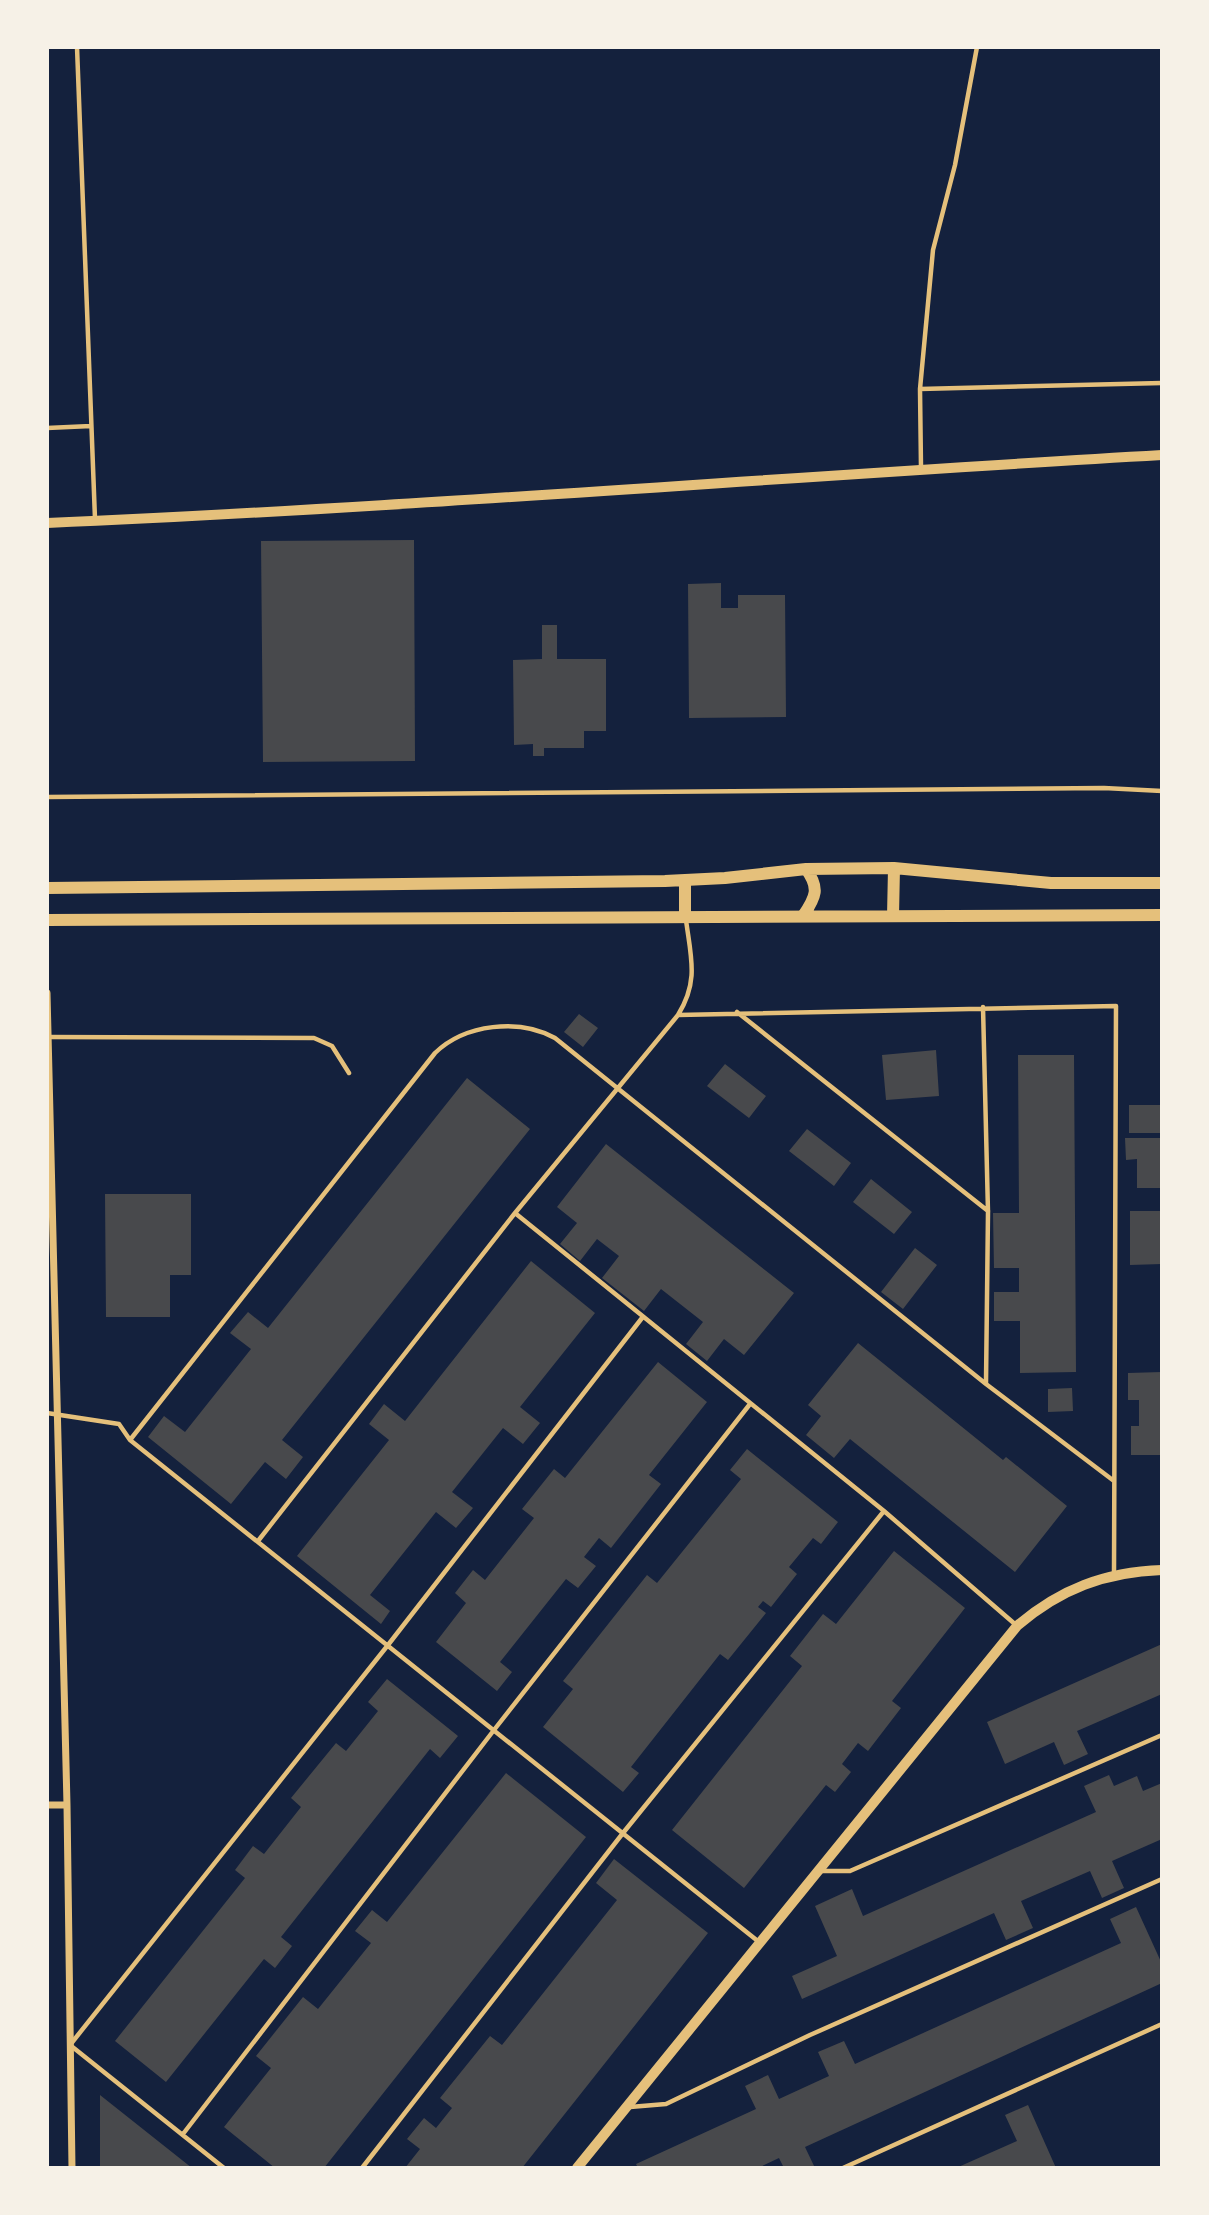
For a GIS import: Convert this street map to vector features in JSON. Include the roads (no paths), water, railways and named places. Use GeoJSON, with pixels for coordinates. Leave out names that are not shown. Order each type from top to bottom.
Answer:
{"type":"FeatureCollection","features":[{"type":"Feature","properties":{"kind":"main road"},"geometry":{"type":"LineString","coordinates":[[893,916],[894,868]]}},
{"type":"Feature","properties":{"kind":"main road"},"geometry":{"type":"LineString","coordinates":[[47,888],[685,880],[806,869],[894,868],[1051,883],[1162,883]]}},
{"type":"Feature","properties":{"kind":"main road"},"geometry":{"type":"LineString","coordinates":[[803,916],[816,898],[816,883],[806,869]]}},
{"type":"Feature","properties":{"kind":"main road"},"geometry":{"type":"LineString","coordinates":[[685,880],[685,916]]}},
{"type":"Feature","properties":{"kind":"main road"},"geometry":{"type":"LineString","coordinates":[[47,920],[1162,915]]}},
{"type":"Feature","properties":{"kind":"street"},"geometry":{"type":"LineString","coordinates":[[47,523],[282,513],[921,468],[1162,455]]}},
{"type":"Feature","properties":{"kind":"street"},"geometry":{"type":"LineString","coordinates":[[47,993],[67,1805],[72,2168]]}},
{"type":"Feature","properties":{"kind":"street"},"geometry":{"type":"LineString","coordinates":[[577,2168],[1017,1626],[1059,1595],[1114,1574],[1162,1570]]}},
{"type":"Feature","properties":{"kind":"street"},"geometry":{"type":"LineString","coordinates":[[47,1805],[67,1805]]}},
{"type":"Feature","properties":{"kind":"lane"},"geometry":{"type":"LineString","coordinates":[[77,47],[95,521]]}},
{"type":"Feature","properties":{"kind":"lane"},"geometry":{"type":"LineString","coordinates":[[921,468],[920,389],[933,250],[955,164],[977,47]]}},
{"type":"Feature","properties":{"kind":"lane"},"geometry":{"type":"LineString","coordinates":[[920,389],[1162,383]]}},
{"type":"Feature","properties":{"kind":"lane"},"geometry":{"type":"LineString","coordinates":[[47,428],[91,426]]}},
{"type":"Feature","properties":{"kind":"lane"},"geometry":{"type":"LineString","coordinates":[[47,797],[1104,788],[1162,791]]}},
{"type":"Feature","properties":{"kind":"lane"},"geometry":{"type":"LineString","coordinates":[[258,1541],[515,1213],[678,1015],[689,997],[693,976],[685,916]]}},
{"type":"Feature","properties":{"kind":"lane"},"geometry":{"type":"LineString","coordinates":[[678,1015],[737,1011],[1116,1006],[1114,1574]]}},
{"type":"Feature","properties":{"kind":"lane"},"geometry":{"type":"LineString","coordinates":[[983,1007],[988,1212],[986,1384]]}},
{"type":"Feature","properties":{"kind":"lane"},"geometry":{"type":"LineString","coordinates":[[737,1011],[988,1212]]}},
{"type":"Feature","properties":{"kind":"lane"},"geometry":{"type":"LineString","coordinates":[[130,1440],[447,1041],[463,1034],[508,1027],[538,1028],[555,1038],[986,1384],[1114,1481]]}},
{"type":"Feature","properties":{"kind":"lane"},"geometry":{"type":"LineString","coordinates":[[48,1038],[314,1038],[332,1046],[349,1073]]}},
{"type":"Feature","properties":{"kind":"lane"},"geometry":{"type":"LineString","coordinates":[[515,1213],[884,1511],[1017,1626]]}},
{"type":"Feature","properties":{"kind":"lane"},"geometry":{"type":"LineString","coordinates":[[224,2168],[70,2045],[388,1645],[642,1318]]}},
{"type":"Feature","properties":{"kind":"lane"},"geometry":{"type":"LineString","coordinates":[[183,2134],[494,1730],[750,1404]]}},
{"type":"Feature","properties":{"kind":"lane"},"geometry":{"type":"LineString","coordinates":[[47,1413],[119,1424],[130,1440],[760,1942]]}},
{"type":"Feature","properties":{"kind":"lane"},"geometry":{"type":"LineString","coordinates":[[362,2168],[623,1833],[884,1511]]}},
{"type":"Feature","properties":{"kind":"lane"},"geometry":{"type":"LineString","coordinates":[[817,1871],[849,1871],[1162,1735]]}},
{"type":"Feature","properties":{"kind":"lane"},"geometry":{"type":"LineString","coordinates":[[626,2107],[666,2104],[810,2035],[1162,1879]]}},
{"type":"Feature","properties":{"kind":"lane"},"geometry":{"type":"LineString","coordinates":[[844,2168],[1162,2024]]}}]}
